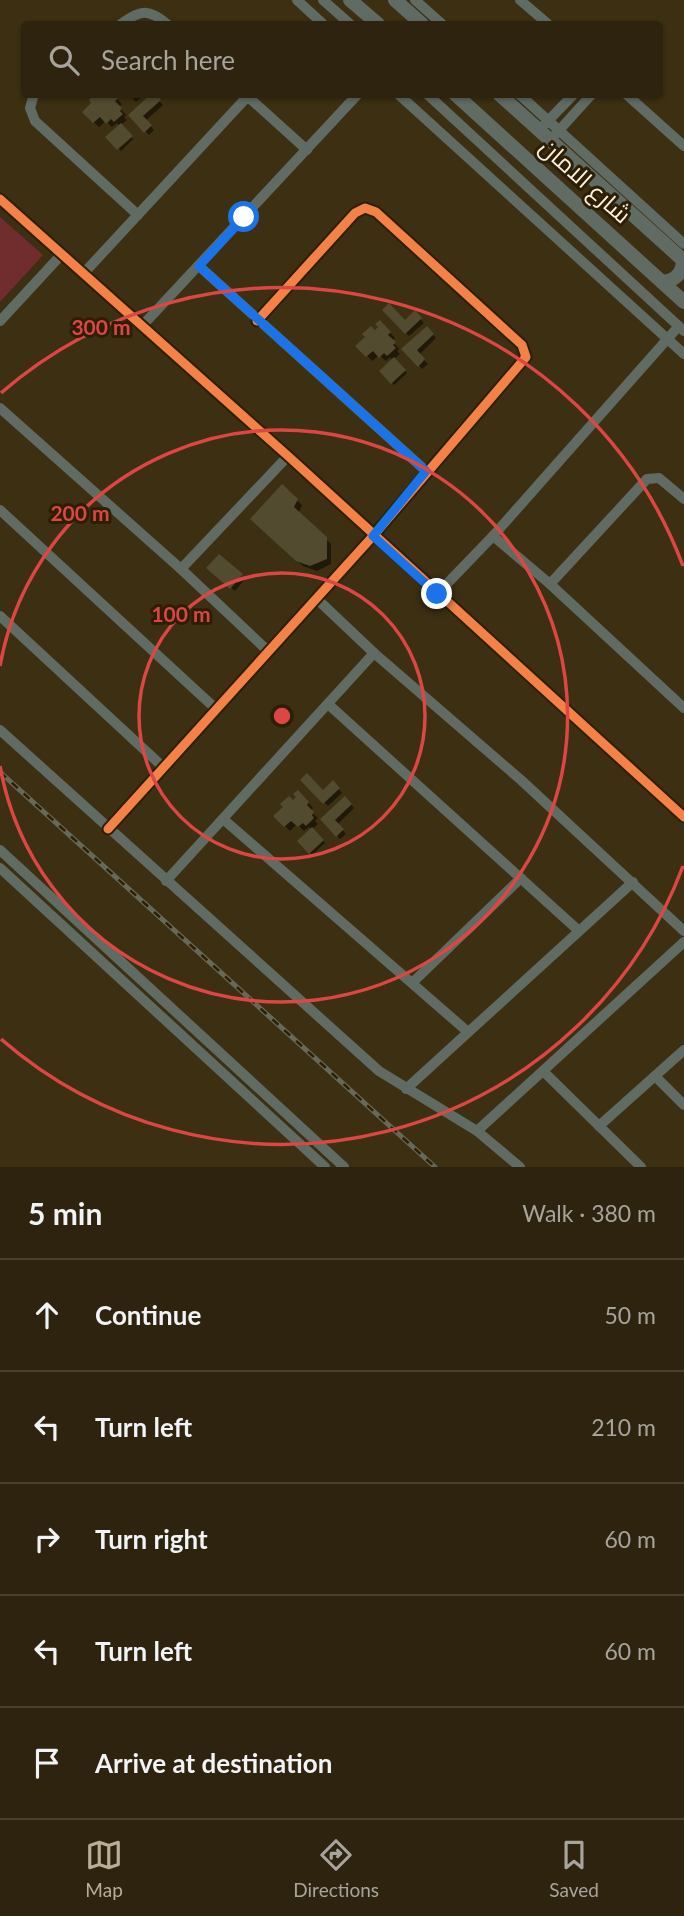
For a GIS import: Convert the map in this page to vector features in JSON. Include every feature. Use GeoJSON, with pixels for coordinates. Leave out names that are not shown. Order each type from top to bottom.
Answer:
{"type":"FeatureCollection","features":[{"type":"Feature","properties":{"kind":"street"},"geometry":{"type":"LineString","coordinates":[[297,0],[320,21]]}},
{"type":"Feature","properties":{"kind":"street"},"geometry":{"type":"LineString","coordinates":[[323,0],[347,21]]}},
{"type":"Feature","properties":{"kind":"street"},"geometry":{"type":"LineString","coordinates":[[351,0],[374,21]]}},
{"type":"Feature","properties":{"kind":"street"},"geometry":{"type":"LineString","coordinates":[[395,0],[419,21]]}},
{"type":"Feature","properties":{"kind":"street"},"geometry":{"type":"LineString","coordinates":[[415,0],[439,21]]}},
{"type":"Feature","properties":{"kind":"street"},"geometry":{"type":"LineString","coordinates":[[520,0],[544,21]]}},
{"type":"Feature","properties":{"kind":"street"},"geometry":{"type":"LineString","coordinates":[[125,21],[141,12],[154,15],[163,21]]}},
{"type":"Feature","properties":{"kind":"street"},"geometry":{"type":"LineString","coordinates":[[33,98],[30,108],[35,121],[138,215]]}},
{"type":"Feature","properties":{"kind":"street"},"geometry":{"type":"LineString","coordinates":[[83,274],[244,98]]}},
{"type":"Feature","properties":{"kind":"street"},"geometry":{"type":"LineString","coordinates":[[248,98],[307,150]]}},
{"type":"Feature","properties":{"kind":"street"},"geometry":{"type":"LineString","coordinates":[[142,327],[354,98]]}},
{"type":"Feature","properties":{"kind":"street"},"geometry":{"type":"LineString","coordinates":[[402,98],[684,354]]}},
{"type":"Feature","properties":{"kind":"street"},"geometry":{"type":"LineString","coordinates":[[431,98],[681,329],[667,340],[493,536],[437,594]]}},
{"type":"Feature","properties":{"kind":"street","name":"شارع الامان"},"geometry":{"type":"LineString","coordinates":[[459,98],[684,302]]}},
{"type":"Feature","properties":{"kind":"street","name":"شارع الامان"},"geometry":{"type":"LineString","coordinates":[[504,98],[549,131],[683,261]]}},
{"type":"Feature","properties":{"kind":"street"},"geometry":{"type":"LineString","coordinates":[[522,98],[549,131],[684,244]]}},
{"type":"Feature","properties":{"kind":"street"},"geometry":{"type":"LineString","coordinates":[[549,131],[571,98]]}},
{"type":"Feature","properties":{"kind":"street"},"geometry":{"type":"LineString","coordinates":[[549,131],[587,98]]}},
{"type":"Feature","properties":{"kind":"street"},"geometry":{"type":"LineString","coordinates":[[630,98],[684,146]]}},
{"type":"Feature","properties":{"kind":"street"},"geometry":{"type":"LineString","coordinates":[[0,199],[288,456],[684,817]]}},
{"type":"Feature","properties":{"kind":"street"},"geometry":{"type":"LineString","coordinates":[[108,829],[373,536],[526,357],[522,345],[376,212],[365,208],[359,209],[257,321]]}},
{"type":"Feature","properties":{"kind":"street"},"geometry":{"type":"LineString","coordinates":[[0,321],[61,255]]}},
{"type":"Feature","properties":{"kind":"street"},"geometry":{"type":"LineString","coordinates":[[662,282],[677,276],[683,261]]}},
{"type":"Feature","properties":{"kind":"street"},"geometry":{"type":"LineString","coordinates":[[199,266],[426,471]]}},
{"type":"Feature","properties":{"kind":"street"},"geometry":{"type":"LineString","coordinates":[[0,408],[181,569],[268,652]]}},
{"type":"Feature","properties":{"kind":"street"},"geometry":{"type":"LineString","coordinates":[[181,569],[288,456]]}},
{"type":"Feature","properties":{"kind":"street"},"geometry":{"type":"LineString","coordinates":[[550,584],[647,479],[659,478],[684,499]]}},
{"type":"Feature","properties":{"kind":"street"},"geometry":{"type":"LineString","coordinates":[[0,510],[216,709]]}},
{"type":"Feature","properties":{"kind":"street"},"geometry":{"type":"LineString","coordinates":[[493,536],[550,584],[684,708]]}},
{"type":"Feature","properties":{"kind":"street"},"geometry":{"type":"LineString","coordinates":[[317,599],[374,653],[521,780],[684,931]]}},
{"type":"Feature","properties":{"kind":"street"},"geometry":{"type":"LineString","coordinates":[[0,616],[163,767]]}},
{"type":"Feature","properties":{"kind":"street"},"geometry":{"type":"LineString","coordinates":[[166,881],[374,653]]}},
{"type":"Feature","properties":{"kind":"street"},"geometry":{"type":"LineString","coordinates":[[328,704],[579,931]]}},
{"type":"Feature","properties":{"kind":"street"},"geometry":{"type":"LineString","coordinates":[[0,730],[379,1071],[477,1131],[520,1167]]}},
{"type":"Feature","properties":{"kind":"street"},"geometry":{"type":"LineString","coordinates":[[223,819],[468,1032]]}},
{"type":"Feature","properties":{"kind":"street"},"geometry":{"type":"LineString","coordinates":[[0,850],[344,1167]]}},
{"type":"Feature","properties":{"kind":"street"},"geometry":{"type":"LineString","coordinates":[[0,868],[325,1167]]}},
{"type":"Feature","properties":{"kind":"street"},"geometry":{"type":"LineString","coordinates":[[412,983],[521,878]]}},
{"type":"Feature","properties":{"kind":"street"},"geometry":{"type":"LineString","coordinates":[[406,1088],[633,882]]}},
{"type":"Feature","properties":{"kind":"street"},"geometry":{"type":"LineString","coordinates":[[477,1131],[684,942]]}},
{"type":"Feature","properties":{"kind":"street"},"geometry":{"type":"LineString","coordinates":[[599,1126],[684,1049]]}},
{"type":"Feature","properties":{"kind":"street"},"geometry":{"type":"LineString","coordinates":[[543,1071],[641,1167]]}},
{"type":"Feature","properties":{"kind":"street"},"geometry":{"type":"LineString","coordinates":[[655,1076],[684,1104]]}},
{"type":"Feature","properties":{"kind":"shaded area"},"geometry":{"type":"Polygon","coordinates":[[[0,217],[43,255],[0,302],[0,217]]]}},
{"type":"Feature","properties":{"kind":"building"},"geometry":{"type":"Polygon","coordinates":[[[118,98],[115,101],[122,108],[120,111],[123,114],[114,122],[111,119],[106,124],[100,117],[93,123],[82,112],[91,103],[89,100],[118,98]]]}},
{"type":"Feature","properties":{"kind":"building"},"geometry":{"type":"Polygon","coordinates":[[[147,98],[161,100],[143,116],[152,125],[144,133],[128,115],[147,98]]]}},
{"type":"Feature","properties":{"kind":"building"},"geometry":{"type":"Polygon","coordinates":[[[121,123],[133,136],[117,150],[105,137],[121,123]]]}},
{"type":"Feature","properties":{"kind":"building"},"geometry":{"type":"Polygon","coordinates":[[[389,303],[405,320],[415,310],[422,318],[405,334],[382,310],[389,303]]]}},
{"type":"Feature","properties":{"kind":"building"},"geometry":{"type":"Polygon","coordinates":[[[380,320],[391,332],[388,335],[396,342],[393,345],[396,348],[387,356],[384,353],[379,358],[373,351],[366,357],[355,346],[365,337],[362,334],[371,326],[375,330],[378,327],[375,324],[380,320]]]}},
{"type":"Feature","properties":{"kind":"building"},"geometry":{"type":"Polygon","coordinates":[[[427,326],[434,334],[417,350],[425,359],[418,367],[401,349],[427,326]]]}},
{"type":"Feature","properties":{"kind":"building"},"geometry":{"type":"Polygon","coordinates":[[[394,357],[406,370],[391,384],[379,371],[394,357]]]}},
{"type":"Feature","properties":{"kind":"building"},"geometry":{"type":"Polygon","coordinates":[[[282,484],[298,499],[294,507],[327,537],[327,559],[310,566],[296,561],[250,519],[282,484]]]}},
{"type":"Feature","properties":{"kind":"building"},"geometry":{"type":"Polygon","coordinates":[[[219,554],[243,574],[230,589],[206,568],[219,554]]]}},
{"type":"Feature","properties":{"kind":"building"},"geometry":{"type":"Polygon","coordinates":[[[307,773],[323,790],[333,780],[340,788],[323,804],[300,780],[307,773]]]}},
{"type":"Feature","properties":{"kind":"building"},"geometry":{"type":"Polygon","coordinates":[[[298,790],[309,802],[307,805],[314,812],[314,818],[306,826],[303,823],[298,827],[291,821],[284,827],[273,816],[283,807],[280,804],[289,796],[293,800],[296,797],[293,794],[298,790]]]}},
{"type":"Feature","properties":{"kind":"building"},"geometry":{"type":"Polygon","coordinates":[[[345,796],[352,804],[335,820],[344,829],[336,837],[320,819],[345,796]]]}},
{"type":"Feature","properties":{"kind":"building"},"geometry":{"type":"Polygon","coordinates":[[[312,827],[324,840],[309,854],[297,841],[312,827]]]}},
{"type":"Feature","properties":{"kind":"railway"},"geometry":{"type":"LineString","coordinates":[[0,772],[435,1167]]}},
{"type":"Feature","properties":{"kind":"cycle path"},"geometry":{"type":"LineString","coordinates":[[0,199],[288,456],[684,817]]}},
{"type":"Feature","properties":{"kind":"cycle path"},"geometry":{"type":"LineString","coordinates":[[108,829],[373,536],[526,357],[522,345],[376,212],[365,208],[355,213],[257,321]]}},
{"type":"Feature","properties":{"kind":"route"},"geometry":{"type":"LineString","coordinates":[[244,217],[199,266],[426,471],[373,536],[437,594]]}}]}
